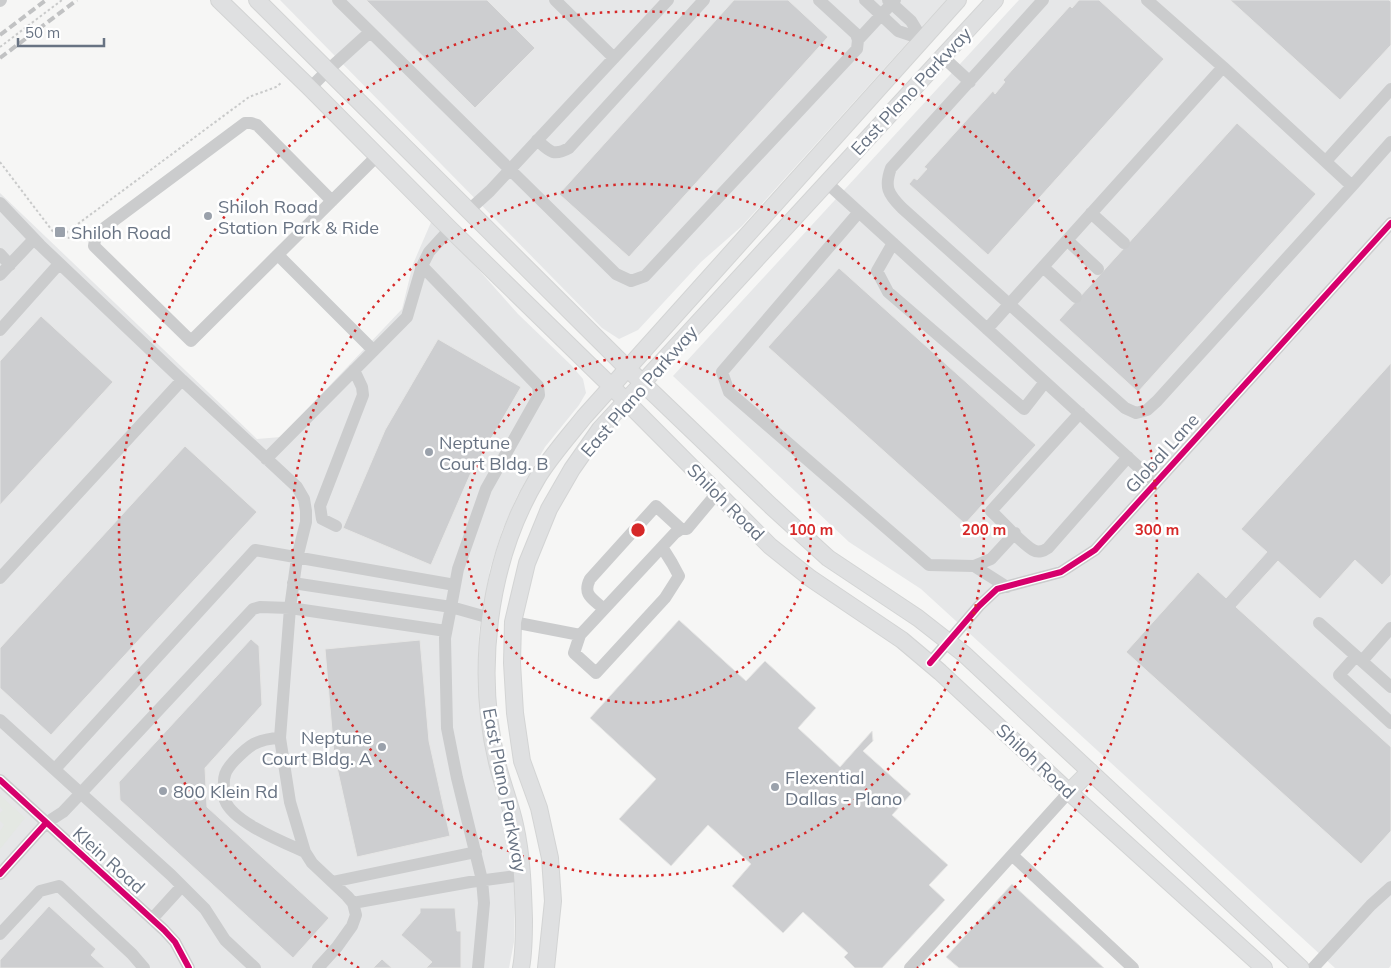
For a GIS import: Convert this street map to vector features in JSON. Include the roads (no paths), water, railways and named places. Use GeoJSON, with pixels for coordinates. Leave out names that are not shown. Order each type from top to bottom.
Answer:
{"type":"FeatureCollection","features":[{"type":"Feature","properties":{"kind":"main road","name":"Shiloh Road"},"geometry":{"type":"LineString","coordinates":[[219,0],[611,386],[770,546],[803,573],[902,640],[930,663],[1069,792],[1264,968]]}},
{"type":"Feature","properties":{"kind":"main road","name":"Shiloh Road"},"geometry":{"type":"LineString","coordinates":[[257,0],[627,368],[770,506],[828,558],[918,618],[947,641],[1090,771],[1300,968]]}},
{"type":"Feature","properties":{"kind":"main road","name":"East Plano Parkway"},"geometry":{"type":"LineString","coordinates":[[521,968],[524,954],[523,875],[515,825],[498,769],[488,717],[487,656],[490,618],[500,562],[529,494],[551,459],[611,386],[958,0]]}},
{"type":"Feature","properties":{"kind":"main road","name":"East Plano Parkway"},"geometry":{"type":"LineString","coordinates":[[546,968],[553,901],[550,858],[538,808],[520,751],[515,713],[512,663],[513,622],[527,563],[549,509],[572,469],[600,429],[995,0]]}},
{"type":"Feature","properties":{"kind":"main road"},"geometry":{"type":"LineString","coordinates":[[922,39],[943,57]]}},
{"type":"Feature","properties":{"kind":"main road"},"geometry":{"type":"LineString","coordinates":[[809,166],[827,183]]}},
{"type":"Feature","properties":{"kind":"main road"},"geometry":{"type":"LineString","coordinates":[[450,229],[468,211]]}},
{"type":"Feature","properties":{"kind":"main road"},"geometry":{"type":"LineString","coordinates":[[490,618],[513,622]]}},
{"type":"Feature","properties":{"kind":"main road"},"geometry":{"type":"LineString","coordinates":[[1069,792],[1090,771]]}},
{"type":"Feature","properties":{"kind":"street"},"geometry":{"type":"LineString","coordinates":[[338,0],[616,274],[631,281],[645,276],[857,49],[858,40],[856,34],[819,0]]}},
{"type":"Feature","properties":{"kind":"street"},"geometry":{"type":"LineString","coordinates":[[555,0],[614,58]]}},
{"type":"Feature","properties":{"kind":"street"},"geometry":{"type":"LineString","coordinates":[[468,211],[510,170],[668,0]]}},
{"type":"Feature","properties":{"kind":"street"},"geometry":{"type":"LineString","coordinates":[[537,140],[551,152],[561,152],[569,148],[704,0]]}},
{"type":"Feature","properties":{"kind":"street"},"geometry":{"type":"LineString","coordinates":[[865,0],[898,30],[922,39]]}},
{"type":"Feature","properties":{"kind":"street"},"geometry":{"type":"LineString","coordinates":[[1043,0],[891,168],[887,179],[888,189],[892,199],[1125,408],[1136,413],[1147,410],[1157,401],[1391,142]]}},
{"type":"Feature","properties":{"kind":"street"},"geometry":{"type":"LineString","coordinates":[[1147,0],[1352,186]]}},
{"type":"Feature","properties":{"kind":"street"},"geometry":{"type":"LineString","coordinates":[[858,40],[892,1],[911,21],[922,39]]}},
{"type":"Feature","properties":{"kind":"street"},"geometry":{"type":"LineString","coordinates":[[310,88],[370,32]]}},
{"type":"Feature","properties":{"kind":"street"},"geometry":{"type":"LineString","coordinates":[[943,57],[970,82]]}},
{"type":"Feature","properties":{"kind":"street"},"geometry":{"type":"LineString","coordinates":[[987,329],[1223,67]]}},
{"type":"Feature","properties":{"kind":"street"},"geometry":{"type":"LineString","coordinates":[[1326,161],[1391,89]]}},
{"type":"Feature","properties":{"kind":"street"},"geometry":{"type":"LineString","coordinates":[[332,201],[257,125],[245,123],[96,234],[94,246],[191,342],[332,201],[377,156]]}},
{"type":"Feature","properties":{"kind":"street"},"geometry":{"type":"LineString","coordinates":[[827,183],[1156,483]]}},
{"type":"Feature","properties":{"kind":"street"},"geometry":{"type":"LineString","coordinates":[[0,203],[59,264],[297,487],[304,500],[306,522],[293,583],[280,738],[290,802],[305,852],[312,863],[352,903],[356,915],[352,926],[337,947],[318,968]]}},
{"type":"Feature","properties":{"kind":"street"},"geometry":{"type":"LineString","coordinates":[[858,212],[722,372],[730,392],[929,565],[974,566],[992,559],[1015,533]]}},
{"type":"Feature","properties":{"kind":"street"},"geometry":{"type":"LineString","coordinates":[[1091,213],[1124,243]]}},
{"type":"Feature","properties":{"kind":"street","name":"Global Lane"},"geometry":{"type":"LineString","coordinates":[[930,663],[979,606],[998,589],[1061,572],[1095,550],[1391,223]]}},
{"type":"Feature","properties":{"kind":"street"},"geometry":{"type":"LineString","coordinates":[[266,459],[407,317],[422,266],[429,252],[450,229]]}},
{"type":"Feature","properties":{"kind":"street"},"geometry":{"type":"LineString","coordinates":[[0,275],[34,239]]}},
{"type":"Feature","properties":{"kind":"street"},"geometry":{"type":"LineString","coordinates":[[1067,240],[1098,268]]}},
{"type":"Feature","properties":{"kind":"street"},"geometry":{"type":"LineString","coordinates":[[893,243],[877,271],[888,292],[1024,409],[1045,382]]}},
{"type":"Feature","properties":{"kind":"street"},"geometry":{"type":"LineString","coordinates":[[0,254],[10,265]]}},
{"type":"Feature","properties":{"kind":"street"},"geometry":{"type":"LineString","coordinates":[[278,255],[373,350]]}},
{"type":"Feature","properties":{"kind":"street"},"geometry":{"type":"LineString","coordinates":[[0,330],[59,264]]}},
{"type":"Feature","properties":{"kind":"street"},"geometry":{"type":"LineString","coordinates":[[422,266],[538,386],[539,395],[486,489],[458,569],[445,638],[447,728],[482,880],[484,903],[478,968]]}},
{"type":"Feature","properties":{"kind":"street"},"geometry":{"type":"LineString","coordinates":[[1043,267],[1076,297]]}},
{"type":"Feature","properties":{"kind":"street"},"geometry":{"type":"LineString","coordinates":[[336,526],[322,519],[320,506],[363,395],[362,387],[354,370]]}},
{"type":"Feature","properties":{"kind":"street"},"geometry":{"type":"LineString","coordinates":[[0,578],[182,380]]}},
{"type":"Feature","properties":{"kind":"street"},"geometry":{"type":"LineString","coordinates":[[1080,413],[991,511],[1015,533],[1034,550],[1041,551],[1048,548],[1128,457]]}},
{"type":"Feature","properties":{"kind":"street"},"geometry":{"type":"LineString","coordinates":[[662,547],[679,576],[665,598],[596,673],[574,652],[580,635],[675,533],[681,529],[686,529],[717,493]]}},
{"type":"Feature","properties":{"kind":"street"},"geometry":{"type":"LineString","coordinates":[[604,609],[588,595],[586,588],[590,580],[656,506],[681,529]]}},
{"type":"Feature","properties":{"kind":"street"},"geometry":{"type":"LineString","coordinates":[[55,769],[255,550],[455,585]]}},
{"type":"Feature","properties":{"kind":"street"},"geometry":{"type":"LineString","coordinates":[[974,566],[1007,587]]}},
{"type":"Feature","properties":{"kind":"street"},"geometry":{"type":"LineString","coordinates":[[293,583],[451,607],[490,618]]}},
{"type":"Feature","properties":{"kind":"street"},"geometry":{"type":"LineString","coordinates":[[0,874],[46,823],[63,812],[247,613],[253,609],[260,607],[290,608],[446,631]]}},
{"type":"Feature","properties":{"kind":"street"},"geometry":{"type":"LineString","coordinates":[[513,622],[580,635]]}},
{"type":"Feature","properties":{"kind":"street"},"geometry":{"type":"LineString","coordinates":[[1319,623],[1391,687]]}},
{"type":"Feature","properties":{"kind":"street"},"geometry":{"type":"LineString","coordinates":[[1391,628],[1359,659],[1339,675],[1391,723]]}},
{"type":"Feature","properties":{"kind":"street"},"geometry":{"type":"LineString","coordinates":[[0,720],[182,886],[205,909],[224,940],[255,968]]}},
{"type":"Feature","properties":{"kind":"street"},"geometry":{"type":"LineString","coordinates":[[280,738],[265,739],[254,743],[243,751],[225,770],[223,776],[224,800],[247,824],[305,852]]}},
{"type":"Feature","properties":{"kind":"street","name":"Klein Road"},"geometry":{"type":"LineString","coordinates":[[0,780],[152,919],[175,942],[189,968]]}},
{"type":"Feature","properties":{"kind":"street"},"geometry":{"type":"LineString","coordinates":[[910,968],[1069,792]]}},
{"type":"Feature","properties":{"kind":"street"},"geometry":{"type":"LineString","coordinates":[[332,882],[476,852]]}},
{"type":"Feature","properties":{"kind":"street"},"geometry":{"type":"LineString","coordinates":[[1012,856],[1133,968]]}},
{"type":"Feature","properties":{"kind":"street"},"geometry":{"type":"LineString","coordinates":[[352,903],[482,880],[523,875]]}},
{"type":"Feature","properties":{"kind":"street"},"geometry":{"type":"LineString","coordinates":[[0,934],[40,891],[59,886],[132,954],[144,968]]}},
{"type":"Feature","properties":{"kind":"street"},"geometry":{"type":"LineString","coordinates":[[152,919],[182,886]]}},
{"type":"Feature","properties":{"kind":"street"},"geometry":{"type":"LineString","coordinates":[[1313,968],[1371,905],[1391,887]]}},
{"type":"Feature","properties":{"kind":"railway"},"geometry":{"type":"LineString","coordinates":[[0,35],[46,0]]}},
{"type":"Feature","properties":{"kind":"railway"},"geometry":{"type":"LineString","coordinates":[[0,58],[77,0]]}},
{"type":"Feature","properties":{"kind":"place","name":"Shiloh Road Station Park & Ride"},"geometry":{"type":"Point","coordinates":[208,216]}},
{"type":"Feature","properties":{"kind":"place","name":"Shiloh Road"},"geometry":{"type":"Point","coordinates":[60,232]}},
{"type":"Feature","properties":{"kind":"place","name":"Neptune Court Bldg. B"},"geometry":{"type":"Point","coordinates":[429,452]}},
{"type":"Feature","properties":{"kind":"place","name":"Neptune Court Bldg. A"},"geometry":{"type":"Point","coordinates":[382,747]}},
{"type":"Feature","properties":{"kind":"place","name":"Flexential Dallas - Plano"},"geometry":{"type":"Point","coordinates":[775,787]}},
{"type":"Feature","properties":{"kind":"place","name":"800 Klein Rd"},"geometry":{"type":"Point","coordinates":[163,791]}}]}
